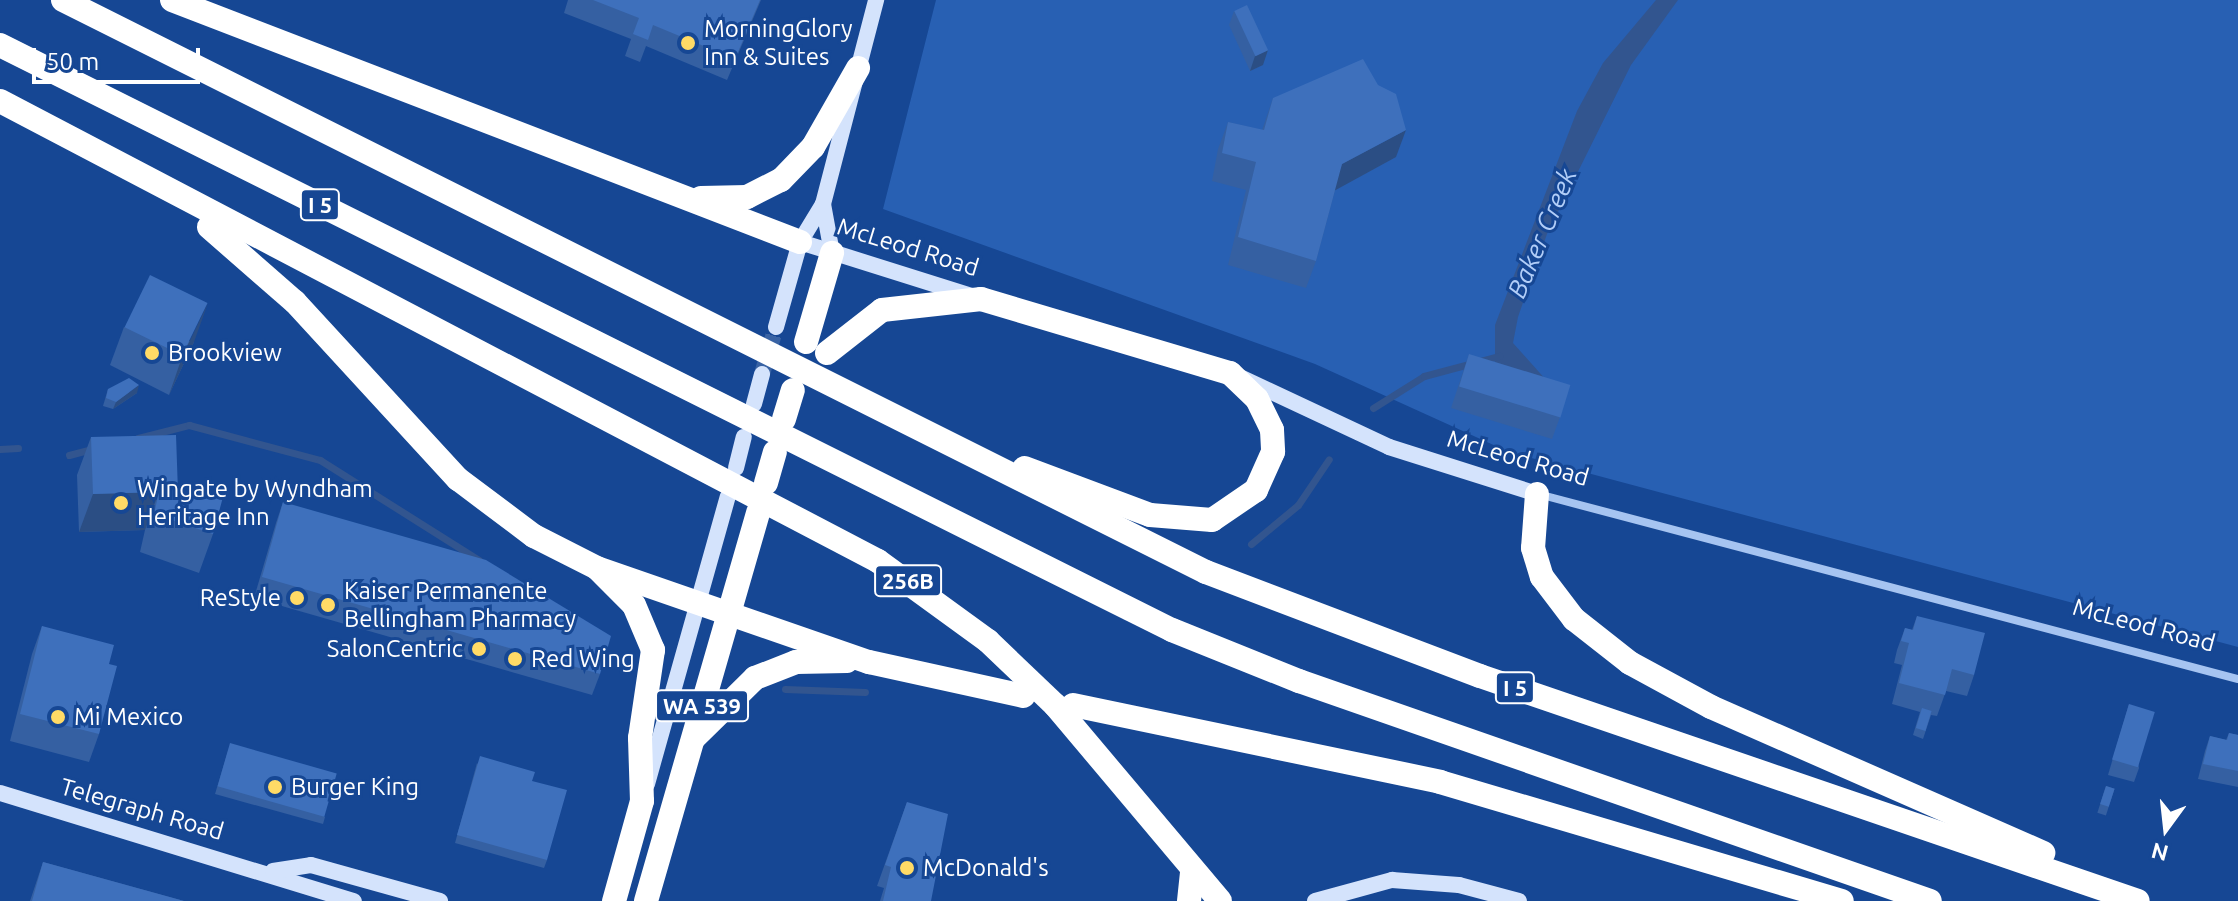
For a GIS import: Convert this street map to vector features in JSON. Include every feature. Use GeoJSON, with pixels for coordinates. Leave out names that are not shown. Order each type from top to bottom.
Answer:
{"type":"FeatureCollection","features":[{"type":"Feature","properties":{"kind":"highway","name":"I 5"},"geometry":{"type":"LineString","coordinates":[[63,0],[663,296],[1108,526],[1331,622],[2138,901]]}},
{"type":"Feature","properties":{"kind":"highway"},"geometry":{"type":"LineString","coordinates":[[172,0],[800,242]]}},
{"type":"Feature","properties":{"kind":"highway","name":"I 5"},"geometry":{"type":"LineString","coordinates":[[0,45],[1071,584],[1299,681],[1930,901]]}},
{"type":"Feature","properties":{"kind":"highway"},"geometry":{"type":"LineString","coordinates":[[680,197],[747,197],[781,180],[813,147],[858,68]]}},
{"type":"Feature","properties":{"kind":"highway"},"geometry":{"type":"LineString","coordinates":[[0,101],[138,177],[262,269],[482,500],[597,568],[729,610],[869,662],[1023,696]]}},
{"type":"Feature","properties":{"kind":"highway","name":"256B"},"geometry":{"type":"LineString","coordinates":[[138,177],[835,534],[929,595],[1019,669],[1115,774],[1192,871],[1220,901]]}},
{"type":"Feature","properties":{"kind":"highway"},"geometry":{"type":"LineString","coordinates":[[832,253],[816,348],[882,310],[981,299]]}},
{"type":"Feature","properties":{"kind":"highway","name":"McLeod Road"},"geometry":{"type":"LineString","coordinates":[[981,299],[1230,373]]}},
{"type":"Feature","properties":{"kind":"highway"},"geometry":{"type":"LineString","coordinates":[[914,424],[1150,515],[1212,520],[1246,503],[1273,452],[1267,414],[1230,373]]}},
{"type":"Feature","properties":{"kind":"highway"},"geometry":{"type":"LineString","coordinates":[[784,419],[796,392]]}},
{"type":"Feature","properties":{"kind":"highway"},"geometry":{"type":"LineString","coordinates":[[766,483],[775,452]]}},
{"type":"Feature","properties":{"kind":"highway"},"geometry":{"type":"LineString","coordinates":[[1537,494],[1533,548],[1542,577],[1574,619],[1630,663],[1877,783],[2160,901]]}},
{"type":"Feature","properties":{"kind":"highway","name":"WA 539"},"geometry":{"type":"LineString","coordinates":[[646,901],[758,512]]}},
{"type":"Feature","properties":{"kind":"highway"},"geometry":{"type":"LineString","coordinates":[[597,568],[634,605],[653,650],[640,738],[642,801]]}},
{"type":"Feature","properties":{"kind":"highway"},"geometry":{"type":"LineString","coordinates":[[692,739],[738,691],[774,669],[815,660],[869,662]]}},
{"type":"Feature","properties":{"kind":"highway"},"geometry":{"type":"LineString","coordinates":[[1073,705],[1440,782],[1842,901]]}},
{"type":"Feature","properties":{"kind":"highway","name":"WA 539"},"geometry":{"type":"LineString","coordinates":[[614,901],[642,801]]}},
{"type":"Feature","properties":{"kind":"highway"},"geometry":{"type":"LineString","coordinates":[[1189,901],[1192,871]]}},
{"type":"Feature","properties":{"kind":"main road"},"geometry":{"type":"LineString","coordinates":[[776,327],[800,242],[823,204],[876,0]]}},
{"type":"Feature","properties":{"kind":"main road"},"geometry":{"type":"LineString","coordinates":[[823,204],[832,253]]}},
{"type":"Feature","properties":{"kind":"main road","name":"McLeod Road"},"geometry":{"type":"LineString","coordinates":[[800,242],[981,299]]}},
{"type":"Feature","properties":{"kind":"main road","name":"McLeod Road"},"geometry":{"type":"LineString","coordinates":[[1230,373],[1389,447],[1537,494]]}},
{"type":"Feature","properties":{"kind":"main road"},"geometry":{"type":"LineString","coordinates":[[754,404],[762,374]]}},
{"type":"Feature","properties":{"kind":"main road"},"geometry":{"type":"LineString","coordinates":[[736,468],[744,437]]}},
{"type":"Feature","properties":{"kind":"main road","name":"WA 539"},"geometry":{"type":"LineString","coordinates":[[642,801],[728,496]]}},
{"type":"Feature","properties":{"kind":"main road","name":"Telegraph Road"},"geometry":{"type":"LineString","coordinates":[[0,793],[271,871],[354,901]]}},
{"type":"Feature","properties":{"kind":"main road","name":"Telegraph Road"},"geometry":{"type":"LineString","coordinates":[[271,871],[311,865],[440,901]]}},
{"type":"Feature","properties":{"kind":"main road"},"geometry":{"type":"LineString","coordinates":[[1315,901],[1392,880],[1459,885],[1519,901]]}},
{"type":"Feature","properties":{"kind":"street","name":"McLeod Road"},"geometry":{"type":"LineString","coordinates":[[1537,494],[2238,679]]}},
{"type":"Feature","properties":{"kind":"shaded area"},"geometry":{"type":"Polygon","coordinates":[[[936,0],[2238,0],[2238,647],[1509,452],[1315,364],[883,209],[936,0]]]}},
{"type":"Feature","properties":{"kind":"water"},"geometry":{"type":"Polygon","coordinates":[[[1656,0],[1678,0],[1631,65],[1547,234],[1518,317],[1513,343],[1564,400],[1495,364],[1495,325],[1577,111],[1603,63],[1656,0]]]}},
{"type":"Feature","properties":{"kind":"building"},"geometry":{"type":"Polygon","coordinates":[[[593,0],[760,0],[735,59],[653,25],[648,40],[633,34],[639,18],[593,0]]]}},
{"type":"Feature","properties":{"kind":"building"},"geometry":{"type":"Polygon","coordinates":[[[1247,5],[1268,50],[1255,56],[1234,11],[1247,5]]]}},
{"type":"Feature","properties":{"kind":"building"},"geometry":{"type":"Polygon","coordinates":[[[1363,59],[1378,85],[1396,94],[1406,130],[1342,164],[1316,261],[1238,237],[1256,162],[1222,153],[1228,122],[1264,130],[1273,98],[1363,59]]]}},
{"type":"Feature","properties":{"kind":"building"},"geometry":{"type":"Polygon","coordinates":[[[150,275],[208,303],[182,355],[125,327],[150,275]]]}},
{"type":"Feature","properties":{"kind":"building"},"geometry":{"type":"Polygon","coordinates":[[[1469,354],[1570,385],[1560,418],[1459,387],[1469,354]]]}},
{"type":"Feature","properties":{"kind":"building"},"geometry":{"type":"Polygon","coordinates":[[[129,378],[139,385],[116,402],[106,398],[108,389],[129,378]]]}},
{"type":"Feature","properties":{"kind":"building"},"geometry":{"type":"Polygon","coordinates":[[[176,435],[178,492],[223,497],[213,534],[154,514],[159,492],[93,494],[91,437],[176,435]]]}},
{"type":"Feature","properties":{"kind":"building"},"geometry":{"type":"Polygon","coordinates":[[[283,502],[486,560],[611,636],[600,674],[262,577],[283,502]]]}},
{"type":"Feature","properties":{"kind":"building"},"geometry":{"type":"Polygon","coordinates":[[[1917,616],[1985,633],[1974,675],[1952,669],[1945,695],[1899,683],[1909,643],[1901,641],[1905,628],[1913,630],[1917,616]]]}},
{"type":"Feature","properties":{"kind":"building","name":"Mi Mexico"},"geometry":{"type":"Polygon","coordinates":[[[42,626],[114,645],[109,664],[117,666],[99,734],[20,714],[42,626]]]}},
{"type":"Feature","properties":{"kind":"building"},"geometry":{"type":"Polygon","coordinates":[[[2129,704],[2155,712],[2138,767],[2112,759],[2129,704]]]}},
{"type":"Feature","properties":{"kind":"building"},"geometry":{"type":"Polygon","coordinates":[[[1922,708],[1932,711],[1925,731],[1916,728],[1922,708]]]}},
{"type":"Feature","properties":{"kind":"building"},"geometry":{"type":"Polygon","coordinates":[[[2229,733],[2238,735],[2238,771],[2203,764],[2210,736],[2227,740],[2229,733]]]}},
{"type":"Feature","properties":{"kind":"building","name":"Burger King"},"geometry":{"type":"Polygon","coordinates":[[[230,743],[337,774],[324,817],[218,786],[230,743]]]}},
{"type":"Feature","properties":{"kind":"building"},"geometry":{"type":"Polygon","coordinates":[[[480,756],[535,772],[532,781],[567,790],[547,860],[457,835],[480,756]]]}},
{"type":"Feature","properties":{"kind":"building"},"geometry":{"type":"Polygon","coordinates":[[[2106,786],[2115,789],[2109,807],[2100,804],[2106,786]]]}},
{"type":"Feature","properties":{"kind":"building","name":"McDonald's"},"geometry":{"type":"Polygon","coordinates":[[[907,802],[948,814],[931,901],[883,901],[891,867],[885,865],[907,802]]]}},
{"type":"Feature","properties":{"kind":"building"},"geometry":{"type":"Polygon","coordinates":[[[43,862],[184,901],[32,901],[43,862]]]}},
{"type":"Feature","properties":{"kind":"waterway","name":"Baker Creek"},"geometry":{"type":"LineString","coordinates":[[1373,408],[1424,376],[1499,356]]}},
{"type":"Feature","properties":{"kind":"waterway","name":"Baker Creek"},"geometry":{"type":"LineString","coordinates":[[138,438],[189,425],[320,460],[479,560]]}},
{"type":"Feature","properties":{"kind":"waterway","name":"Baker Creek"},"geometry":{"type":"LineString","coordinates":[[0,449],[18,448]]}},
{"type":"Feature","properties":{"kind":"waterway","name":"Baker Creek"},"geometry":{"type":"LineString","coordinates":[[69,455],[95,448]]}},
{"type":"Feature","properties":{"kind":"waterway","name":"Baker Creek"},"geometry":{"type":"LineString","coordinates":[[1251,544],[1298,505],[1329,459]]}},
{"type":"Feature","properties":{"kind":"waterway","name":"Baker Creek"},"geometry":{"type":"LineString","coordinates":[[785,689],[865,692]]}},
{"type":"Feature","properties":{"kind":"tunnel"},"geometry":{"type":"LineString","coordinates":[[762,374],[776,327]]}},
{"type":"Feature","properties":{"kind":"place","name":"MorningGlory Inn & Suites"},"geometry":{"type":"Point","coordinates":[688,43]}},
{"type":"Feature","properties":{"kind":"place","name":"Brookview"},"geometry":{"type":"Point","coordinates":[152,353]}},
{"type":"Feature","properties":{"kind":"place","name":"Wingate by Wyndham Heritage Inn"},"geometry":{"type":"Point","coordinates":[121,503]}},
{"type":"Feature","properties":{"kind":"place","name":"ReStyle"},"geometry":{"type":"Point","coordinates":[297,598]}},
{"type":"Feature","properties":{"kind":"place","name":"Kaiser Permanente Bellingham Pharmacy"},"geometry":{"type":"Point","coordinates":[328,605]}},
{"type":"Feature","properties":{"kind":"place","name":"SalonCentric"},"geometry":{"type":"Point","coordinates":[479,649]}},
{"type":"Feature","properties":{"kind":"place","name":"Red Wing"},"geometry":{"type":"Point","coordinates":[515,659]}},
{"type":"Feature","properties":{"kind":"place","name":"Mi Mexico"},"geometry":{"type":"Point","coordinates":[58,717]}},
{"type":"Feature","properties":{"kind":"place","name":"Burger King"},"geometry":{"type":"Point","coordinates":[275,787]}},
{"type":"Feature","properties":{"kind":"place","name":"McDonald's"},"geometry":{"type":"Point","coordinates":[907,868]}}]}
